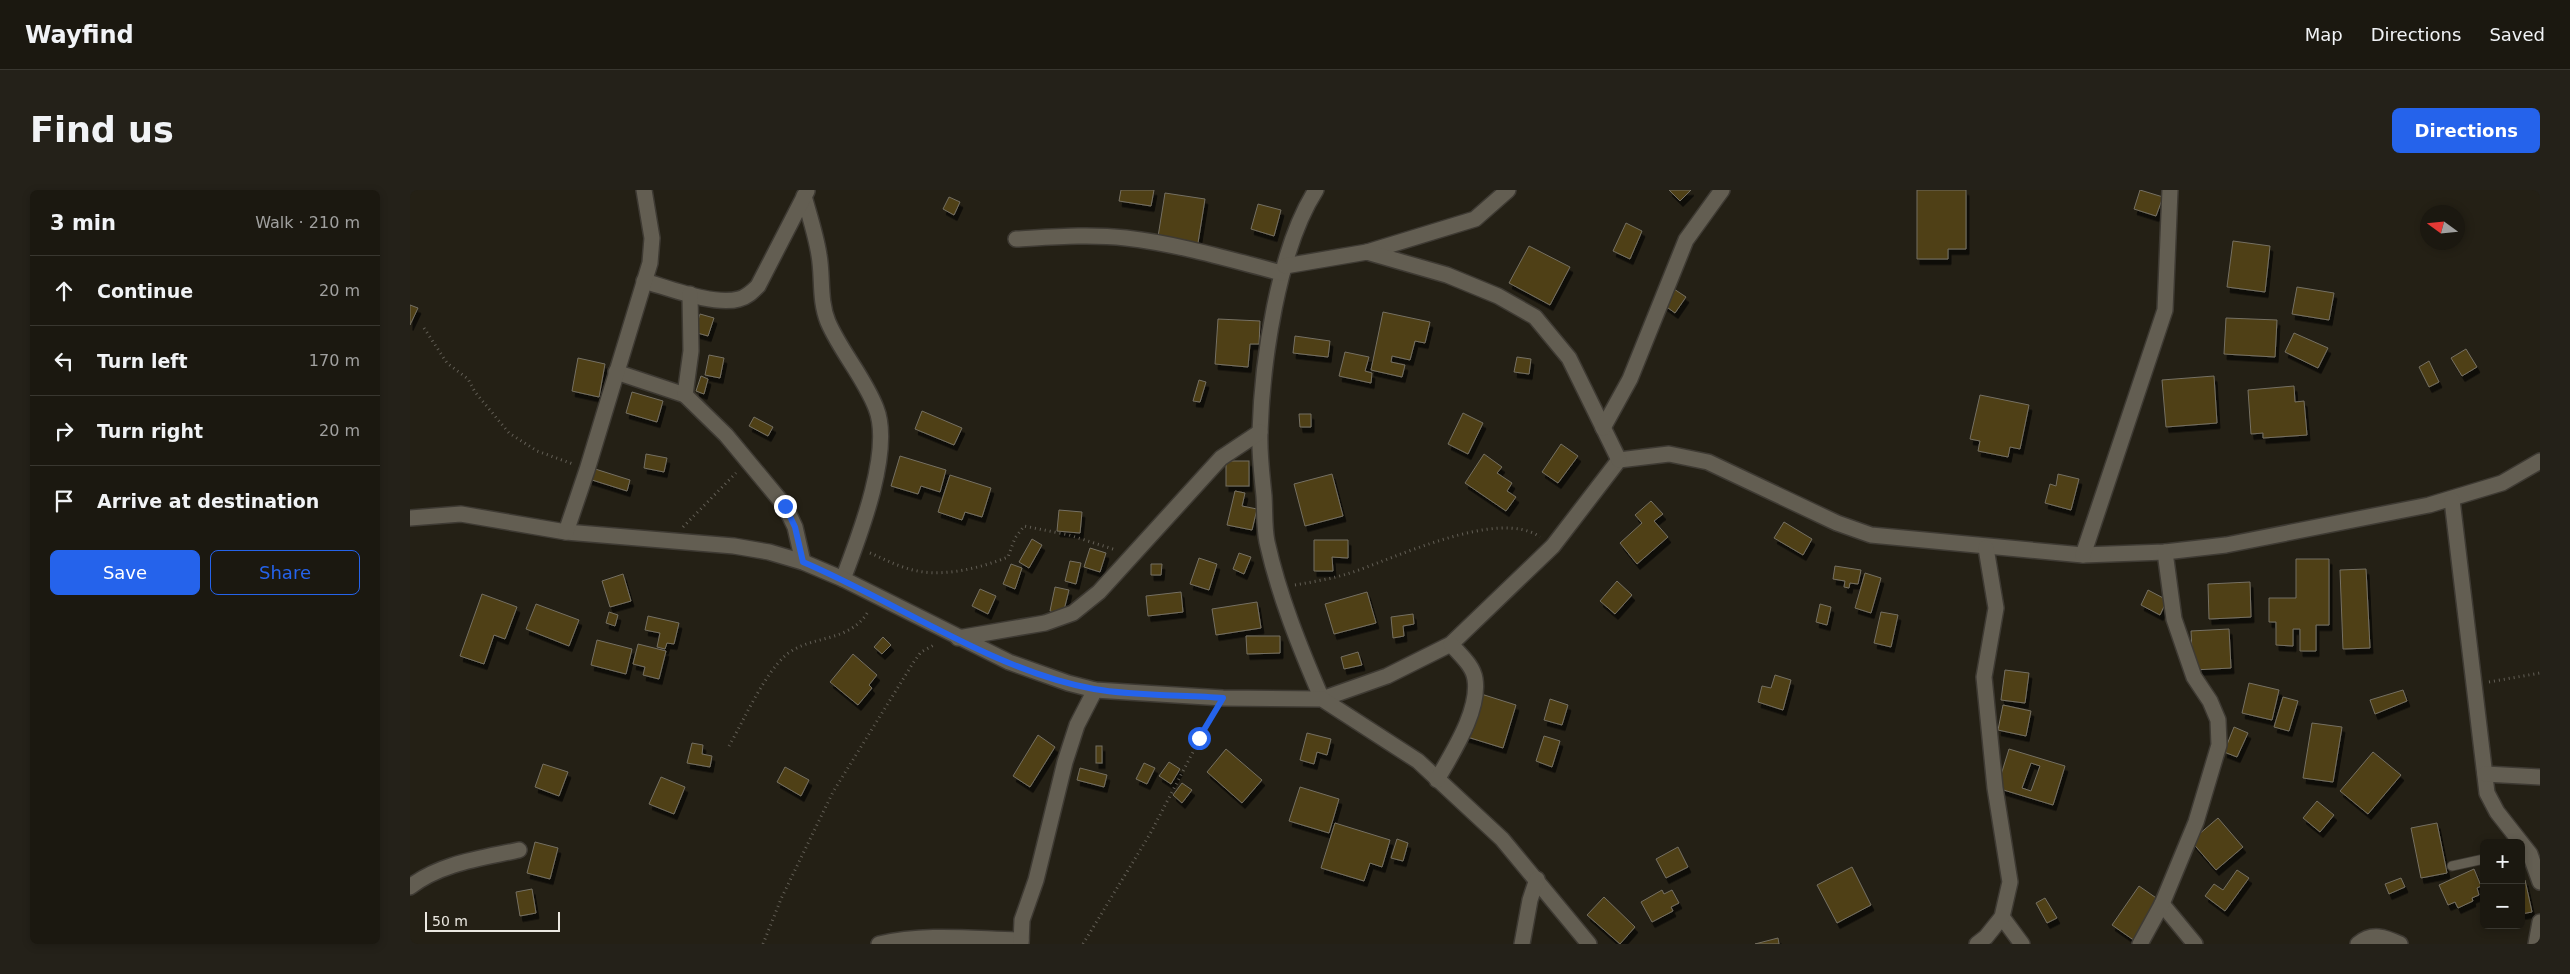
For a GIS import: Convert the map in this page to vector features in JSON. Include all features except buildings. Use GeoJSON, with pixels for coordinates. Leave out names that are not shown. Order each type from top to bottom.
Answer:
{"type":"FeatureCollection","features":[{"type":"Feature","properties":{"kind":"street"},"geometry":{"type":"LineString","coordinates":[[566,532],[587,470],[650,263],[652,238],[644,190]]}},
{"type":"Feature","properties":{"kind":"street"},"geometry":{"type":"LineString","coordinates":[[1316,190],[1304,210],[1284,269],[1266,362],[1260,432],[1267,540],[1280,589],[1302,652],[1322,699],[1418,761],[1502,839],[1589,944]]}},
{"type":"Feature","properties":{"kind":"street"},"geometry":{"type":"LineString","coordinates":[[1016,239],[1083,236],[1127,238],[1284,269],[1367,252],[1475,219],[1508,190]]}},
{"type":"Feature","properties":{"kind":"street"},"geometry":{"type":"LineString","coordinates":[[1603,428],[1630,378],[1686,240],[1722,190]]}},
{"type":"Feature","properties":{"kind":"street"},"geometry":{"type":"LineString","coordinates":[[2083,555],[2166,310],[2170,190]]}},
{"type":"Feature","properties":{"kind":"street"},"geometry":{"type":"LineString","coordinates":[[644,280],[690,294],[723,300],[737,300],[748,296],[758,286],[806,193]]}},
{"type":"Feature","properties":{"kind":"street"},"geometry":{"type":"LineString","coordinates":[[806,193],[819,253],[821,294],[828,321],[842,349],[866,385],[877,409],[882,430],[880,459],[856,546],[843,579]]}},
{"type":"Feature","properties":{"kind":"street"},"geometry":{"type":"LineString","coordinates":[[1367,252],[1447,275],[1498,296],[1534,317],[1569,358],[1619,460]]}},
{"type":"Feature","properties":{"kind":"street"},"geometry":{"type":"LineString","coordinates":[[685,395],[691,351],[690,294]]}},
{"type":"Feature","properties":{"kind":"street"},"geometry":{"type":"LineString","coordinates":[[616,372],[685,395],[726,435],[785,506],[795,527],[803,562]]}},
{"type":"Feature","properties":{"kind":"street"},"geometry":{"type":"LineString","coordinates":[[958,638],[1045,623],[1073,613],[1099,592],[1221,458],[1260,432]]}},
{"type":"Feature","properties":{"kind":"street"},"geometry":{"type":"LineString","coordinates":[[410,518],[461,514],[566,532],[734,546],[769,552],[803,562],[843,579],[1009,662],[1068,683],[1095,690],[1223,698],[1322,699],[1387,676],[1451,644],[1553,546],[1619,460],[1669,454],[1708,462],[1837,524],[1870,535],[1986,548],[2083,555],[2166,552],[2236,543],[2452,500],[2502,483],[2540,461]]}},
{"type":"Feature","properties":{"kind":"street"},"geometry":{"type":"LineString","coordinates":[[2452,500],[2476,684],[2487,793],[2497,812],[2518,839]]}},
{"type":"Feature","properties":{"kind":"street"},"geometry":{"type":"LineString","coordinates":[[1977,944],[1986,937],[2002,916],[2010,882],[1995,788],[1984,677],[1996,608],[1986,548]]}},
{"type":"Feature","properties":{"kind":"street"},"geometry":{"type":"LineString","coordinates":[[2140,944],[2162,904],[2196,822],[2219,745],[2218,720],[2210,701],[2194,677],[2174,619],[2166,552]]}},
{"type":"Feature","properties":{"kind":"street"},"geometry":{"type":"LineString","coordinates":[[1437,780],[1461,735],[1474,700],[1475,678],[1468,664],[1451,644]]}},
{"type":"Feature","properties":{"kind":"street"},"geometry":{"type":"LineString","coordinates":[[879,944],[935,936],[1021,942],[1022,920],[1036,880],[1065,762],[1077,725],[1095,690]]}},
{"type":"Feature","properties":{"kind":"street"},"geometry":{"type":"LineString","coordinates":[[2485,774],[2540,777]]}},
{"type":"Feature","properties":{"kind":"street"},"geometry":{"type":"LineString","coordinates":[[2525,848],[2530,854],[2540,882]]}},
{"type":"Feature","properties":{"kind":"street"},"geometry":{"type":"LineString","coordinates":[[410,887],[424,876],[465,862],[519,850]]}},
{"type":"Feature","properties":{"kind":"street"},"geometry":{"type":"LineString","coordinates":[[1522,944],[1530,900],[1537,880]]}},
{"type":"Feature","properties":{"kind":"street"},"geometry":{"type":"LineString","coordinates":[[2162,904],[2195,944]]}},
{"type":"Feature","properties":{"kind":"street"},"geometry":{"type":"LineString","coordinates":[[2002,916],[2022,944]]}},
{"type":"Feature","properties":{"kind":"street"},"geometry":{"type":"LineString","coordinates":[[2536,944],[2540,922]]}},
{"type":"Feature","properties":{"kind":"street"},"geometry":{"type":"LineString","coordinates":[[2358,944],[2369,937],[2378,936],[2400,944]]}},
{"type":"Feature","properties":{"kind":"lane"},"geometry":{"type":"LineString","coordinates":[[2452,866],[2480,860]]}},
{"type":"Feature","properties":{"kind":"path"},"geometry":{"type":"LineString","coordinates":[[424,328],[447,363],[468,379],[475,392],[509,433],[537,451],[587,470]]}},
{"type":"Feature","properties":{"kind":"path"},"geometry":{"type":"LineString","coordinates":[[672,541],[694,513],[718,493],[748,462]]}},
{"type":"Feature","properties":{"kind":"path"},"geometry":{"type":"LineString","coordinates":[[856,546],[907,569],[957,570],[985,566],[1008,557],[1015,538],[1024,526],[1068,535],[1133,556]]}},
{"type":"Feature","properties":{"kind":"path"},"geometry":{"type":"LineString","coordinates":[[1280,589],[1346,574],[1435,541],[1507,527],[1530,530],[1553,546]]}},
{"type":"Feature","properties":{"kind":"path"},"geometry":{"type":"LineString","coordinates":[[728,746],[775,667],[788,654],[847,632],[867,615],[877,597]]}},
{"type":"Feature","properties":{"kind":"path"},"geometry":{"type":"LineString","coordinates":[[763,944],[781,899],[833,792],[913,663],[921,652],[935,644],[958,638]]}},
{"type":"Feature","properties":{"kind":"path"},"geometry":{"type":"LineString","coordinates":[[2476,684],[2540,674]]}},
{"type":"Feature","properties":{"kind":"path"},"geometry":{"type":"LineString","coordinates":[[1082,944],[1150,834],[1199,738],[1223,698]]}},
{"type":"Feature","properties":{"kind":"route"},"geometry":{"type":"LineString","coordinates":[[785,506],[795,527],[803,562],[843,579],[1009,662],[1039,674],[1095,690],[1223,698],[1199,738]]}}]}
